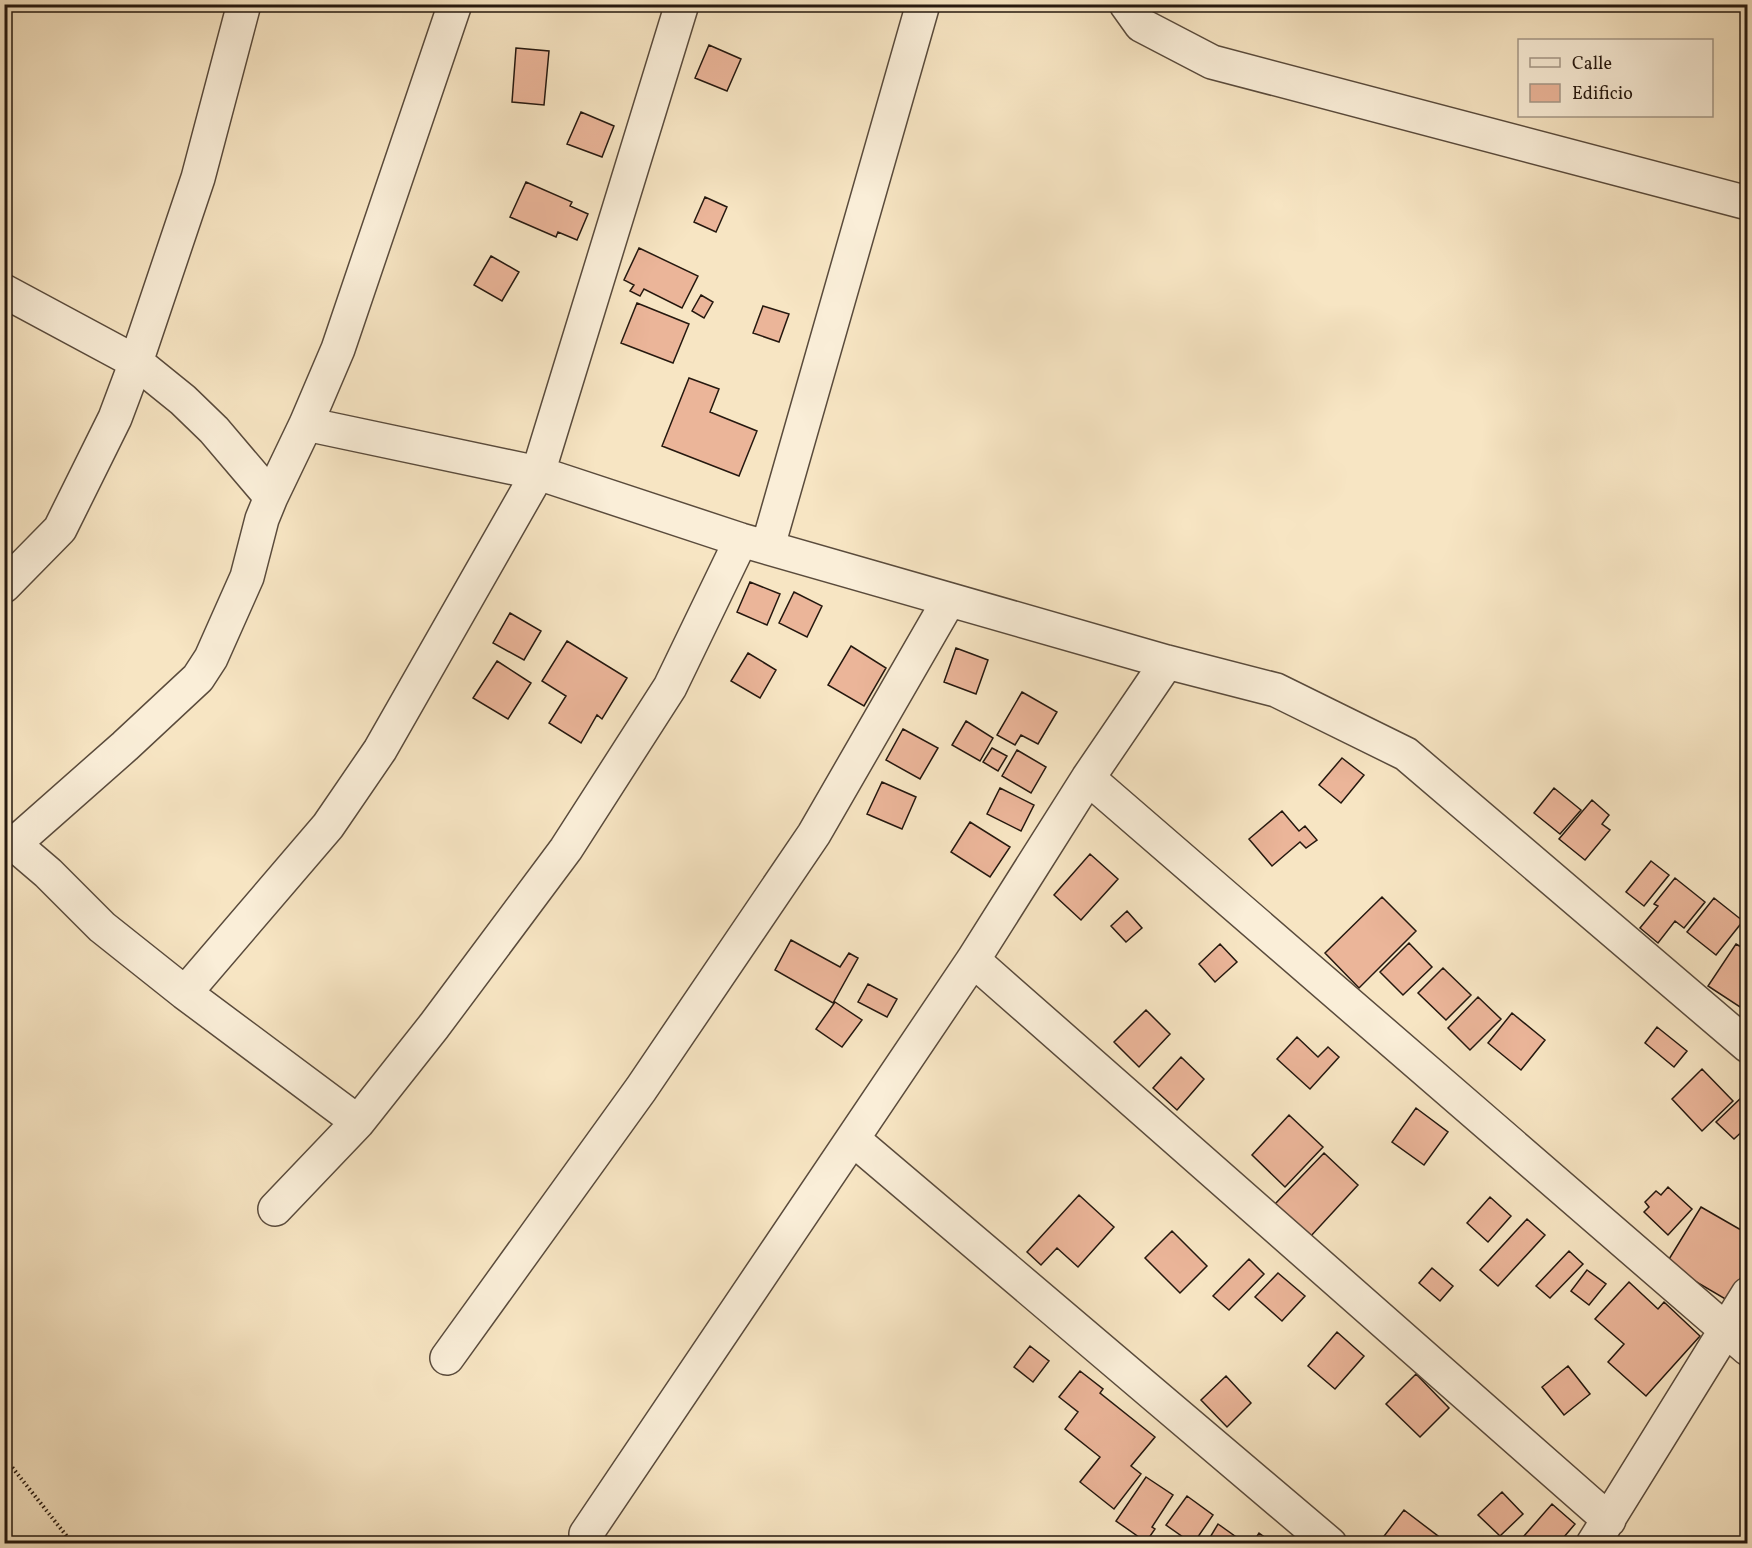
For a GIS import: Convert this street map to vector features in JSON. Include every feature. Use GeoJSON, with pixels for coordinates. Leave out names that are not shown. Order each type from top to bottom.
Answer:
{"type":"FeatureCollection","features":[{"type":"Feature","properties":{"kind":"street"},"geometry":{"type":"LineString","coordinates":[[4,586],[60,529],[115,418],[198,178],[244,4]]}},
{"type":"Feature","properties":{"kind":"street"},"geometry":{"type":"LineString","coordinates":[[358,1122],[185,993],[102,927],[48,873],[9,839],[125,746],[198,678],[211,658],[247,577],[262,519],[271,497],[338,350],[455,4]]}},
{"type":"Feature","properties":{"kind":"street"},"geometry":{"type":"LineString","coordinates":[[185,993],[328,826],[380,750],[538,473],[682,4]]}},
{"type":"Feature","properties":{"kind":"street"},"geometry":{"type":"LineString","coordinates":[[275,1209],[358,1122],[434,1026],[566,849],[670,687],[755,543],[923,4]]}},
{"type":"Feature","properties":{"kind":"street"},"geometry":{"type":"LineString","coordinates":[[1126,4],[1141,24],[1212,62],[1748,203]]}},
{"type":"Feature","properties":{"kind":"street"},"geometry":{"type":"LineString","coordinates":[[4,291],[136,362],[183,400],[271,497]]}},
{"type":"Feature","properties":{"kind":"street"},"geometry":{"type":"LineString","coordinates":[[306,424],[538,473],[755,543],[1167,662],[1276,690],[1406,754],[1748,1046]]}},
{"type":"Feature","properties":{"kind":"street"},"geometry":{"type":"LineString","coordinates":[[447,1358],[641,1089],[814,834],[949,600]]}},
{"type":"Feature","properties":{"kind":"street"},"geometry":{"type":"LineString","coordinates":[[586,1534],[974,960],[1088,778],[1167,662]]}},
{"type":"Feature","properties":{"kind":"street"},"geometry":{"type":"LineString","coordinates":[[1088,778],[1736,1340]]}},
{"type":"Feature","properties":{"kind":"street"},"geometry":{"type":"LineString","coordinates":[[974,960],[1601,1532],[1736,1340],[1748,1294]]}},
{"type":"Feature","properties":{"kind":"street"},"geometry":{"type":"LineString","coordinates":[[854,1140],[1330,1544]]}},
{"type":"Feature","properties":{"kind":"path"},"geometry":{"type":"LineString","coordinates":[[4,1457],[73,1544]]}},
{"type":"Feature","properties":{"kind":"building"},"geometry":{"type":"Polygon","coordinates":[[[709,45],[741,59],[727,91],[695,78],[709,45]]]}},
{"type":"Feature","properties":{"kind":"building"},"geometry":{"type":"Polygon","coordinates":[[[516,48],[549,51],[544,105],[512,102],[516,48]]]}},
{"type":"Feature","properties":{"kind":"building"},"geometry":{"type":"Polygon","coordinates":[[[581,112],[614,126],[602,157],[567,144],[581,112]]]}},
{"type":"Feature","properties":{"kind":"building"},"geometry":{"type":"Polygon","coordinates":[[[526,182],[572,202],[570,206],[588,214],[577,240],[558,232],[556,237],[510,217],[526,182]]]}},
{"type":"Feature","properties":{"kind":"building"},"geometry":{"type":"Polygon","coordinates":[[[705,197],[727,207],[716,232],[694,222],[705,197]]]}},
{"type":"Feature","properties":{"kind":"building"},"geometry":{"type":"Polygon","coordinates":[[[639,248],[698,276],[682,308],[644,289],[640,296],[630,291],[634,285],[624,280],[639,248]]]}},
{"type":"Feature","properties":{"kind":"building"},"geometry":{"type":"Polygon","coordinates":[[[491,256],[519,272],[502,301],[474,285],[491,256]]]}},
{"type":"Feature","properties":{"kind":"building"},"geometry":{"type":"Polygon","coordinates":[[[701,295],[713,302],[704,318],[692,311],[701,295]]]}},
{"type":"Feature","properties":{"kind":"building"},"geometry":{"type":"Polygon","coordinates":[[[637,303],[689,324],[673,363],[621,343],[637,303]]]}},
{"type":"Feature","properties":{"kind":"building"},"geometry":{"type":"Polygon","coordinates":[[[763,306],[789,314],[779,342],[753,333],[763,306]]]}},
{"type":"Feature","properties":{"kind":"building"},"geometry":{"type":"Polygon","coordinates":[[[689,378],[719,389],[710,412],[757,431],[739,476],[662,446],[689,378]]]}},
{"type":"Feature","properties":{"kind":"building"},"geometry":{"type":"Polygon","coordinates":[[[750,582],[780,594],[767,625],[737,612],[750,582]]]}},
{"type":"Feature","properties":{"kind":"building"},"geometry":{"type":"Polygon","coordinates":[[[794,592],[822,606],[807,637],[779,623],[794,592]]]}},
{"type":"Feature","properties":{"kind":"building"},"geometry":{"type":"Polygon","coordinates":[[[510,613],[541,631],[524,660],[493,643],[510,613]]]}},
{"type":"Feature","properties":{"kind":"building"},"geometry":{"type":"Polygon","coordinates":[[[567,641],[627,678],[602,719],[597,715],[581,743],[549,723],[566,696],[542,681],[567,641]]]}},
{"type":"Feature","properties":{"kind":"building"},"geometry":{"type":"Polygon","coordinates":[[[851,646],[886,668],[864,706],[828,685],[851,646]]]}},
{"type":"Feature","properties":{"kind":"building"},"geometry":{"type":"Polygon","coordinates":[[[956,648],[988,660],[976,694],[944,682],[956,648]]]}},
{"type":"Feature","properties":{"kind":"building"},"geometry":{"type":"Polygon","coordinates":[[[748,653],[776,670],[760,698],[731,681],[748,653]]]}},
{"type":"Feature","properties":{"kind":"building"},"geometry":{"type":"Polygon","coordinates":[[[497,661],[531,683],[508,719],[473,698],[497,661]]]}},
{"type":"Feature","properties":{"kind":"building"},"geometry":{"type":"Polygon","coordinates":[[[1022,692],[1057,712],[1038,744],[1021,735],[1015,745],[997,735],[1022,692]]]}},
{"type":"Feature","properties":{"kind":"building"},"geometry":{"type":"Polygon","coordinates":[[[966,721],[993,738],[980,761],[952,745],[966,721]]]}},
{"type":"Feature","properties":{"kind":"building"},"geometry":{"type":"Polygon","coordinates":[[[903,729],[938,748],[920,779],[886,760],[903,729]]]}},
{"type":"Feature","properties":{"kind":"building"},"geometry":{"type":"Polygon","coordinates":[[[992,748],[1007,756],[998,771],[983,762],[992,748]]]}},
{"type":"Feature","properties":{"kind":"building"},"geometry":{"type":"Polygon","coordinates":[[[1017,750],[1046,767],[1031,793],[1002,776],[1017,750]]]}},
{"type":"Feature","properties":{"kind":"building"},"geometry":{"type":"Polygon","coordinates":[[[1342,758],[1364,775],[1341,803],[1319,785],[1342,758]]]}},
{"type":"Feature","properties":{"kind":"building"},"geometry":{"type":"Polygon","coordinates":[[[882,782],[916,797],[902,829],[867,814],[882,782]]]}},
{"type":"Feature","properties":{"kind":"building"},"geometry":{"type":"Polygon","coordinates":[[[1000,788],[1034,805],[1021,831],[987,814],[1000,788]]]}},
{"type":"Feature","properties":{"kind":"building"},"geometry":{"type":"Polygon","coordinates":[[[1554,788],[1581,810],[1560,834],[1534,813],[1554,788]]]}},
{"type":"Feature","properties":{"kind":"building"},"geometry":{"type":"Polygon","coordinates":[[[1592,800],[1609,815],[1602,824],[1610,830],[1585,860],[1559,839],[1592,800]]]}},
{"type":"Feature","properties":{"kind":"building"},"geometry":{"type":"Polygon","coordinates":[[[1282,811],[1299,831],[1305,826],[1317,840],[1306,848],[1300,842],[1272,866],[1249,839],[1282,811]]]}},
{"type":"Feature","properties":{"kind":"building"},"geometry":{"type":"Polygon","coordinates":[[[970,822],[1010,847],[990,877],[951,852],[970,822]]]}},
{"type":"Feature","properties":{"kind":"building"},"geometry":{"type":"Polygon","coordinates":[[[1090,854],[1118,879],[1081,920],[1054,895],[1090,854]]]}},
{"type":"Feature","properties":{"kind":"building"},"geometry":{"type":"Polygon","coordinates":[[[1651,861],[1669,875],[1644,906],[1626,892],[1651,861]]]}},
{"type":"Feature","properties":{"kind":"building"},"geometry":{"type":"Polygon","coordinates":[[[1675,878],[1705,902],[1684,928],[1675,921],[1658,943],[1640,928],[1658,906],[1654,904],[1675,878]]]}},
{"type":"Feature","properties":{"kind":"building"},"geometry":{"type":"Polygon","coordinates":[[[1382,897],[1416,931],[1359,988],[1325,953],[1382,897]]]}},
{"type":"Feature","properties":{"kind":"building"},"geometry":{"type":"Polygon","coordinates":[[[1714,898],[1743,921],[1716,955],[1687,932],[1714,898]]]}},
{"type":"Feature","properties":{"kind":"building"},"geometry":{"type":"Polygon","coordinates":[[[1127,911],[1142,928],[1126,942],[1111,926],[1127,911]]]}},
{"type":"Feature","properties":{"kind":"building"},"geometry":{"type":"Polygon","coordinates":[[[791,940],[840,967],[849,953],[858,958],[833,1003],[775,970],[791,940]]]}},
{"type":"Feature","properties":{"kind":"building"},"geometry":{"type":"Polygon","coordinates":[[[1409,943],[1432,967],[1403,995],[1380,972],[1409,943]]]}},
{"type":"Feature","properties":{"kind":"building"},"geometry":{"type":"Polygon","coordinates":[[[1220,944],[1237,962],[1215,982],[1199,964],[1220,944]]]}},
{"type":"Feature","properties":{"kind":"building"},"geometry":{"type":"Polygon","coordinates":[[[1736,944],[1748,951],[1748,995],[1740,1007],[1708,986],[1736,944]]]}},
{"type":"Feature","properties":{"kind":"building"},"geometry":{"type":"Polygon","coordinates":[[[1443,968],[1471,995],[1446,1020],[1418,993],[1443,968]]]}},
{"type":"Feature","properties":{"kind":"building"},"geometry":{"type":"Polygon","coordinates":[[[868,984],[897,999],[887,1017],[858,1002],[868,984]]]}},
{"type":"Feature","properties":{"kind":"building"},"geometry":{"type":"Polygon","coordinates":[[[1478,997],[1501,1019],[1470,1050],[1448,1028],[1478,997]]]}},
{"type":"Feature","properties":{"kind":"building"},"geometry":{"type":"Polygon","coordinates":[[[835,1002],[862,1020],[842,1047],[816,1029],[835,1002]]]}},
{"type":"Feature","properties":{"kind":"building"},"geometry":{"type":"Polygon","coordinates":[[[1146,1010],[1170,1034],[1139,1067],[1114,1042],[1146,1010]]]}},
{"type":"Feature","properties":{"kind":"building"},"geometry":{"type":"Polygon","coordinates":[[[1512,1013],[1545,1040],[1521,1070],[1488,1043],[1512,1013]]]}},
{"type":"Feature","properties":{"kind":"building"},"geometry":{"type":"Polygon","coordinates":[[[1657,1027],[1687,1051],[1674,1067],[1645,1043],[1657,1027]]]}},
{"type":"Feature","properties":{"kind":"building"},"geometry":{"type":"Polygon","coordinates":[[[1297,1037],[1318,1057],[1328,1047],[1339,1057],[1310,1089],[1277,1059],[1297,1037]]]}},
{"type":"Feature","properties":{"kind":"building"},"geometry":{"type":"Polygon","coordinates":[[[1181,1057],[1204,1079],[1177,1110],[1153,1088],[1181,1057]]]}},
{"type":"Feature","properties":{"kind":"building"},"geometry":{"type":"Polygon","coordinates":[[[1702,1069],[1733,1101],[1702,1131],[1672,1099],[1702,1069]]]}},
{"type":"Feature","properties":{"kind":"building"},"geometry":{"type":"Polygon","coordinates":[[[1743,1096],[1748,1100],[1748,1126],[1734,1139],[1716,1122],[1743,1096]]]}},
{"type":"Feature","properties":{"kind":"building"},"geometry":{"type":"Polygon","coordinates":[[[1416,1108],[1448,1132],[1424,1165],[1392,1142],[1416,1108]]]}},
{"type":"Feature","properties":{"kind":"building"},"geometry":{"type":"Polygon","coordinates":[[[1289,1115],[1323,1147],[1285,1187],[1252,1155],[1289,1115]]]}},
{"type":"Feature","properties":{"kind":"building"},"geometry":{"type":"Polygon","coordinates":[[[1324,1153],[1358,1185],[1310,1237],[1275,1204],[1324,1153]]]}},
{"type":"Feature","properties":{"kind":"building"},"geometry":{"type":"Polygon","coordinates":[[[1668,1187],[1692,1209],[1668,1235],[1644,1212],[1649,1207],[1645,1202],[1656,1191],[1661,1195],[1668,1187]]]}},
{"type":"Feature","properties":{"kind":"building"},"geometry":{"type":"Polygon","coordinates":[[[1079,1195],[1114,1227],[1078,1267],[1057,1248],[1041,1265],[1027,1252],[1079,1195]]]}},
{"type":"Feature","properties":{"kind":"building"},"geometry":{"type":"Polygon","coordinates":[[[1490,1197],[1511,1216],[1488,1242],[1467,1223],[1490,1197]]]}},
{"type":"Feature","properties":{"kind":"building"},"geometry":{"type":"Polygon","coordinates":[[[1701,1207],[1748,1234],[1748,1266],[1727,1300],[1666,1264],[1701,1207]]]}},
{"type":"Feature","properties":{"kind":"building"},"geometry":{"type":"Polygon","coordinates":[[[1527,1219],[1545,1235],[1498,1286],[1480,1270],[1527,1219]]]}},
{"type":"Feature","properties":{"kind":"building"},"geometry":{"type":"Polygon","coordinates":[[[1172,1231],[1207,1266],[1180,1293],[1145,1258],[1172,1231]]]}},
{"type":"Feature","properties":{"kind":"building"},"geometry":{"type":"Polygon","coordinates":[[[1569,1251],[1583,1264],[1550,1298],[1536,1286],[1569,1251]]]}},
{"type":"Feature","properties":{"kind":"building"},"geometry":{"type":"Polygon","coordinates":[[[1249,1259],[1264,1274],[1229,1310],[1213,1296],[1249,1259]]]}},
{"type":"Feature","properties":{"kind":"building"},"geometry":{"type":"Polygon","coordinates":[[[1432,1268],[1453,1286],[1440,1301],[1419,1283],[1432,1268]]]}},
{"type":"Feature","properties":{"kind":"building"},"geometry":{"type":"Polygon","coordinates":[[[1587,1270],[1606,1284],[1589,1305],[1571,1291],[1587,1270]]]}},
{"type":"Feature","properties":{"kind":"building"},"geometry":{"type":"Polygon","coordinates":[[[1278,1273],[1305,1296],[1282,1321],[1255,1297],[1278,1273]]]}},
{"type":"Feature","properties":{"kind":"building"},"geometry":{"type":"Polygon","coordinates":[[[1629,1282],[1658,1309],[1664,1302],[1700,1336],[1646,1396],[1608,1362],[1624,1344],[1595,1319],[1629,1282]]]}},
{"type":"Feature","properties":{"kind":"building"},"geometry":{"type":"Polygon","coordinates":[[[1337,1332],[1364,1356],[1335,1389],[1308,1366],[1337,1332]]]}},
{"type":"Feature","properties":{"kind":"building"},"geometry":{"type":"Polygon","coordinates":[[[1030,1346],[1049,1361],[1033,1382],[1014,1367],[1030,1346]]]}},
{"type":"Feature","properties":{"kind":"building"},"geometry":{"type":"Polygon","coordinates":[[[1568,1366],[1590,1394],[1564,1415],[1542,1387],[1568,1366]]]}},
{"type":"Feature","properties":{"kind":"building"},"geometry":{"type":"Polygon","coordinates":[[[1080,1371],[1103,1389],[1100,1393],[1155,1437],[1131,1466],[1141,1474],[1114,1509],[1080,1482],[1100,1457],[1065,1429],[1078,1412],[1059,1397],[1080,1371]]]}},
{"type":"Feature","properties":{"kind":"building"},"geometry":{"type":"Polygon","coordinates":[[[1416,1374],[1449,1408],[1420,1437],[1386,1404],[1416,1374]]]}},
{"type":"Feature","properties":{"kind":"building"},"geometry":{"type":"Polygon","coordinates":[[[1226,1376],[1251,1403],[1227,1427],[1201,1400],[1226,1376]]]}},
{"type":"Feature","properties":{"kind":"building"},"geometry":{"type":"Polygon","coordinates":[[[1146,1477],[1173,1495],[1152,1527],[1155,1529],[1146,1542],[1116,1521],[1146,1477]]]}},
{"type":"Feature","properties":{"kind":"building"},"geometry":{"type":"Polygon","coordinates":[[[1502,1492],[1523,1514],[1500,1536],[1478,1515],[1502,1492]]]}},
{"type":"Feature","properties":{"kind":"building"},"geometry":{"type":"Polygon","coordinates":[[[1187,1496],[1213,1515],[1193,1544],[1166,1525],[1187,1496]]]}},
{"type":"Feature","properties":{"kind":"building"},"geometry":{"type":"Polygon","coordinates":[[[1552,1504],[1575,1524],[1558,1544],[1533,1544],[1524,1536],[1552,1504]]]}},
{"type":"Feature","properties":{"kind":"building"},"geometry":{"type":"Polygon","coordinates":[[[1404,1510],[1438,1536],[1432,1544],[1378,1544],[1404,1510]]]}},
{"type":"Feature","properties":{"kind":"building"},"geometry":{"type":"Polygon","coordinates":[[[1218,1524],[1246,1544],[1206,1544],[1218,1524]]]}},
{"type":"Feature","properties":{"kind":"building"},"geometry":{"type":"Polygon","coordinates":[[[1259,1533],[1274,1544],[1252,1544],[1259,1533]]]}}]}
